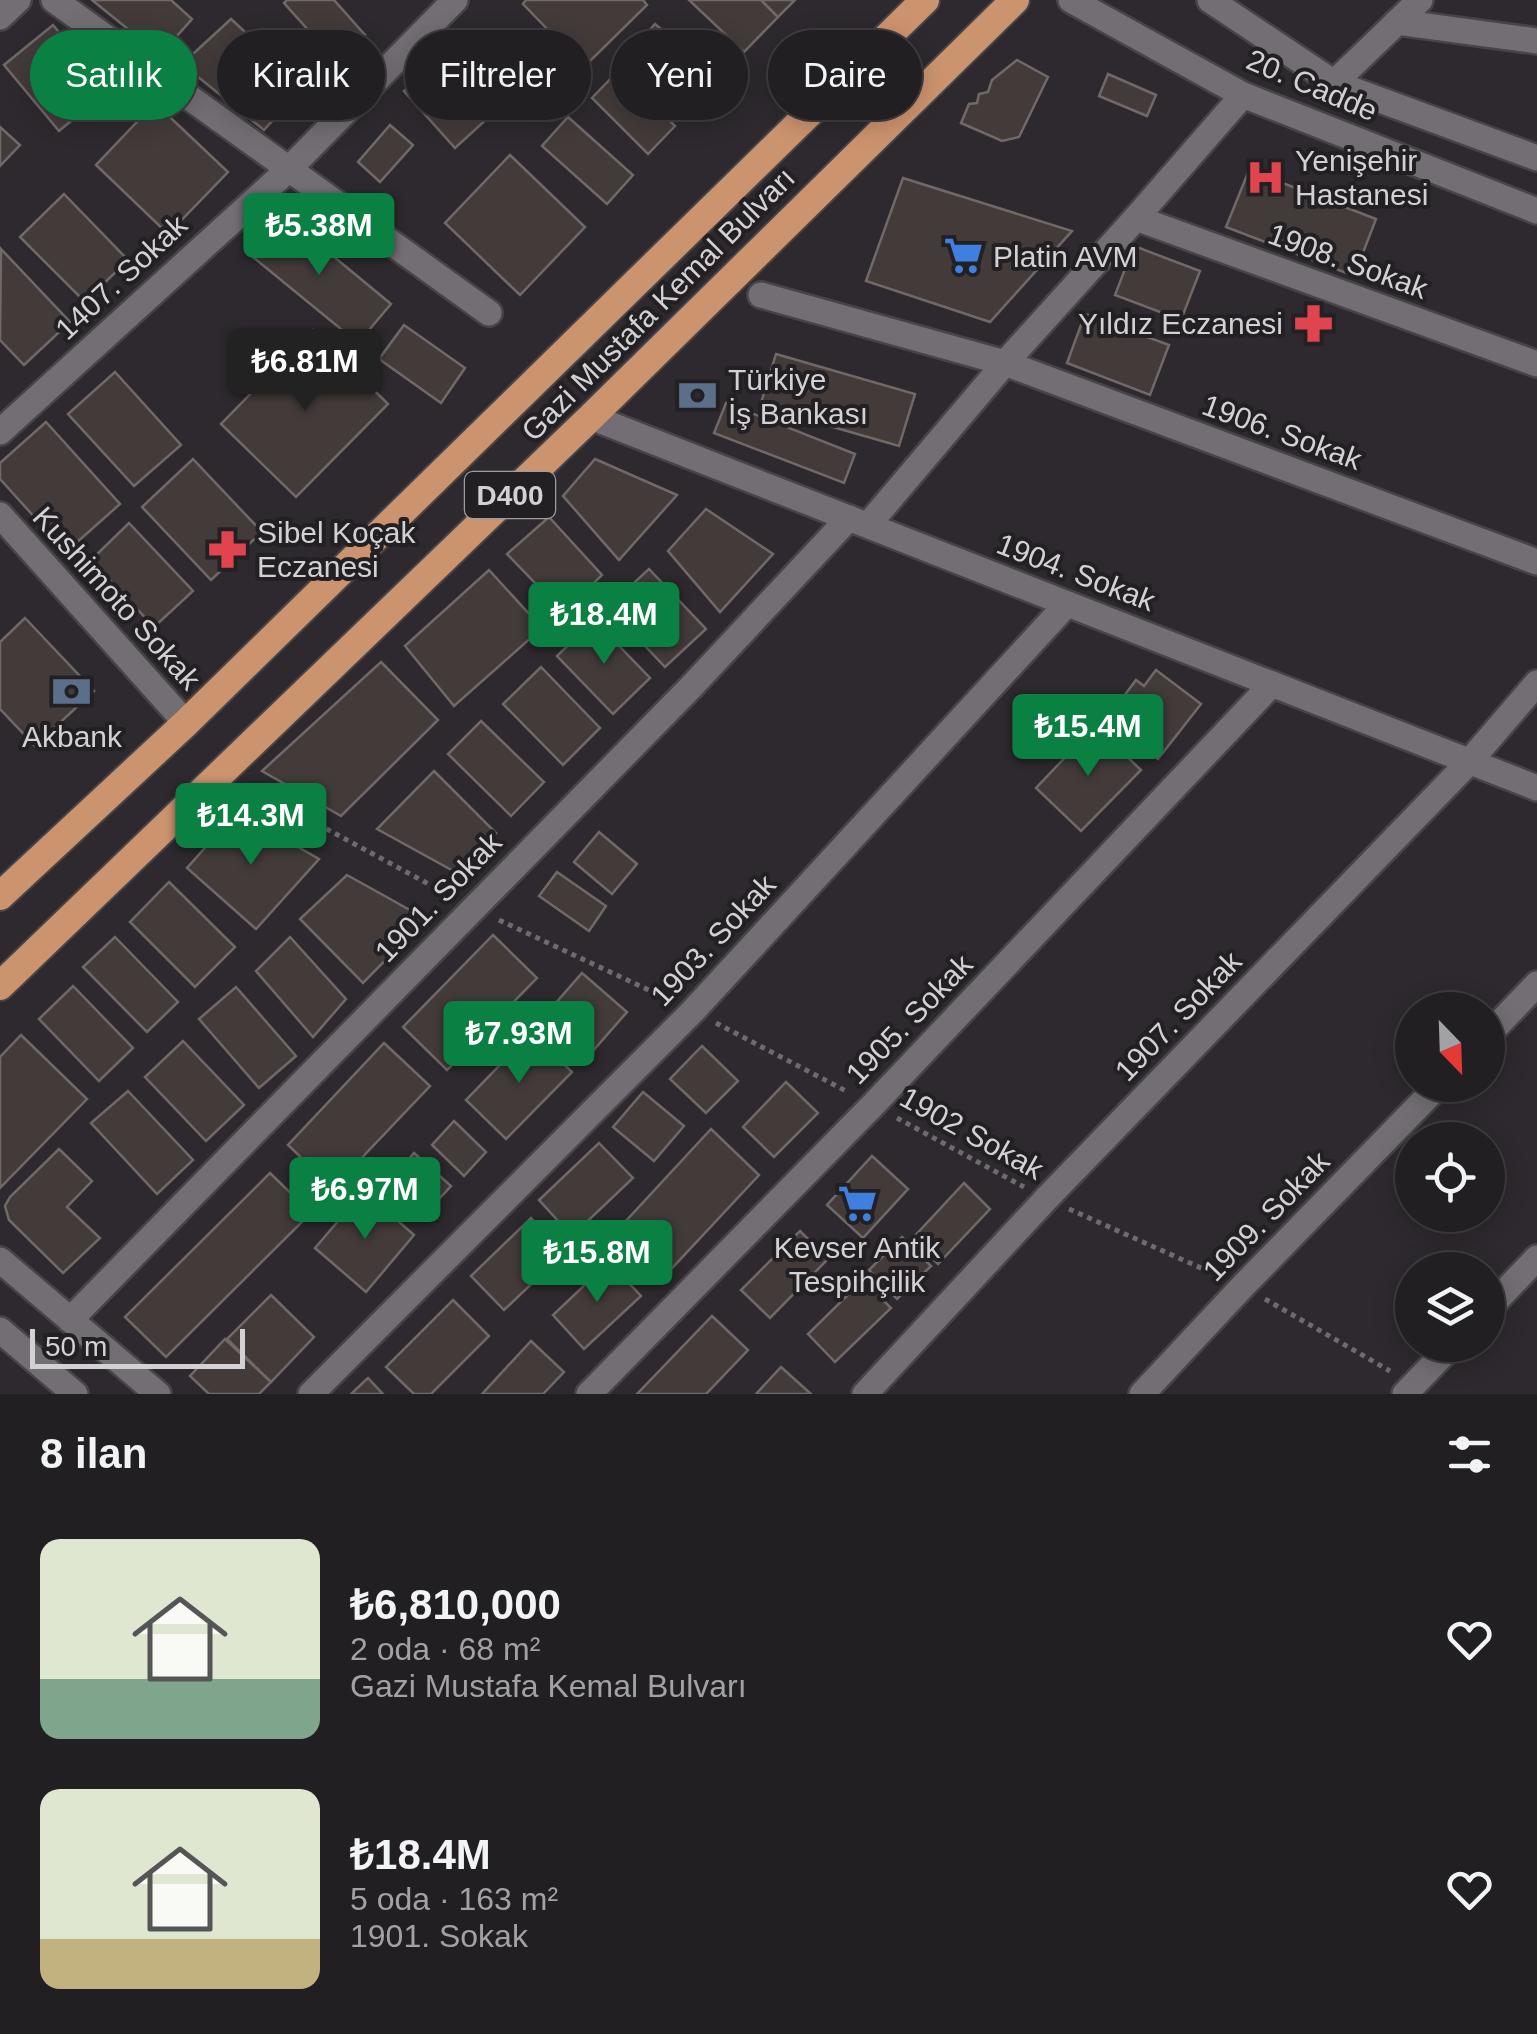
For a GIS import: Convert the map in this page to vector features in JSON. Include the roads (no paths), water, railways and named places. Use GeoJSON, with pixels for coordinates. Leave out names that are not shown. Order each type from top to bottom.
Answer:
{"type":"FeatureCollection","features":[{"type":"Feature","properties":{"kind":"highway","name":"Gazi Mustafa Kemal Bulvarı"},"geometry":{"type":"LineString","coordinates":[[0,896],[186,723],[925,0]]}},
{"type":"Feature","properties":{"kind":"highway","name":"Gazi Mustafa Kemal Bulvarı"},"geometry":{"type":"LineString","coordinates":[[0,986],[591,417],[1015,0]]}},
{"type":"Feature","properties":{"kind":"street"},"geometry":{"type":"LineString","coordinates":[[0,17],[18,0]]}},
{"type":"Feature","properties":{"kind":"street"},"geometry":{"type":"LineString","coordinates":[[54,0],[489,312]]}},
{"type":"Feature","properties":{"kind":"street","name":"1407. Sokak"},"geometry":{"type":"LineString","coordinates":[[0,432],[289,170],[455,0]]}},
{"type":"Feature","properties":{"kind":"street","name":"20. Cadde"},"geometry":{"type":"LineString","coordinates":[[1071,0],[1242,94],[1537,210]]}},
{"type":"Feature","properties":{"kind":"street","name":"20. Cadde"},"geometry":{"type":"LineString","coordinates":[[1210,0],[1334,83],[1537,158]]}},
{"type":"Feature","properties":{"kind":"street"},"geometry":{"type":"LineString","coordinates":[[1334,83],[1420,0]]}},
{"type":"Feature","properties":{"kind":"street"},"geometry":{"type":"LineString","coordinates":[[1397,22],[1537,41]]}},
{"type":"Feature","properties":{"kind":"street","name":"1901. Sokak"},"geometry":{"type":"LineString","coordinates":[[70,1320],[472,908],[858,522],[1136,218],[1242,94]]}},
{"type":"Feature","properties":{"kind":"street","name":"1908. Sokak"},"geometry":{"type":"LineString","coordinates":[[1136,218],[1537,364]]}},
{"type":"Feature","properties":{"kind":"street","name":"1906. Sokak"},"geometry":{"type":"LineString","coordinates":[[761,295],[1004,363],[1537,562]]}},
{"type":"Feature","properties":{"kind":"street","name":"1904. Sokak"},"geometry":{"type":"LineString","coordinates":[[591,417],[1537,788]]}},
{"type":"Feature","properties":{"kind":"street","name":"Kushimoto Sokak"},"geometry":{"type":"LineString","coordinates":[[0,515],[186,723]]}},
{"type":"Feature","properties":{"kind":"street","name":"1903. Sokak"},"geometry":{"type":"LineString","coordinates":[[311,1394],[693,1010],[1067,604]]}},
{"type":"Feature","properties":{"kind":"street","name":"1907. Sokak"},"geometry":{"type":"LineString","coordinates":[[865,1394],[1046,1198],[1470,761],[1537,683]]}},
{"type":"Feature","properties":{"kind":"street","name":"1905. Sokak"},"geometry":{"type":"LineString","coordinates":[[589,1394],[873,1105],[1272,684]]}},
{"type":"Feature","properties":{"kind":"street"},"geometry":{"type":"LineString","coordinates":[[1505,1017],[1537,984]]}},
{"type":"Feature","properties":{"kind":"street","name":"1909. Sokak"},"geometry":{"type":"LineString","coordinates":[[1142,1394],[1422,1102]]}},
{"type":"Feature","properties":{"kind":"street"},"geometry":{"type":"LineString","coordinates":[[1505,1291],[1537,1258]]}},
{"type":"Feature","properties":{"kind":"street"},"geometry":{"type":"LineString","coordinates":[[0,1260],[158,1394]]}},
{"type":"Feature","properties":{"kind":"street"},"geometry":{"type":"LineString","coordinates":[[0,1330],[75,1394]]}},
{"type":"Feature","properties":{"kind":"street"},"geometry":{"type":"LineString","coordinates":[[1410,1389],[1436,1362]]}},
{"type":"Feature","properties":{"kind":"place","name":"Yenişehir Hastanesi"},"geometry":{"type":"Point","coordinates":[1265,177]}},
{"type":"Feature","properties":{"kind":"place","name":"Platin AVM"},"geometry":{"type":"Point","coordinates":[963,256]}},
{"type":"Feature","properties":{"kind":"place","name":"Yıldız Eczanesi"},"geometry":{"type":"Point","coordinates":[1313,323]}},
{"type":"Feature","properties":{"kind":"place","name":"Türkiye İş Bankası"},"geometry":{"type":"Point","coordinates":[698,396]}},
{"type":"Feature","properties":{"kind":"place","name":"Sibel Koçak Eczanesi"},"geometry":{"type":"Point","coordinates":[227,549]}},
{"type":"Feature","properties":{"kind":"place","name":"Akbank"},"geometry":{"type":"Point","coordinates":[72,692]}},
{"type":"Feature","properties":{"kind":"place","name":"Kevser Antik Tespihçilik"},"geometry":{"type":"Point","coordinates":[857,1203]}}]}
